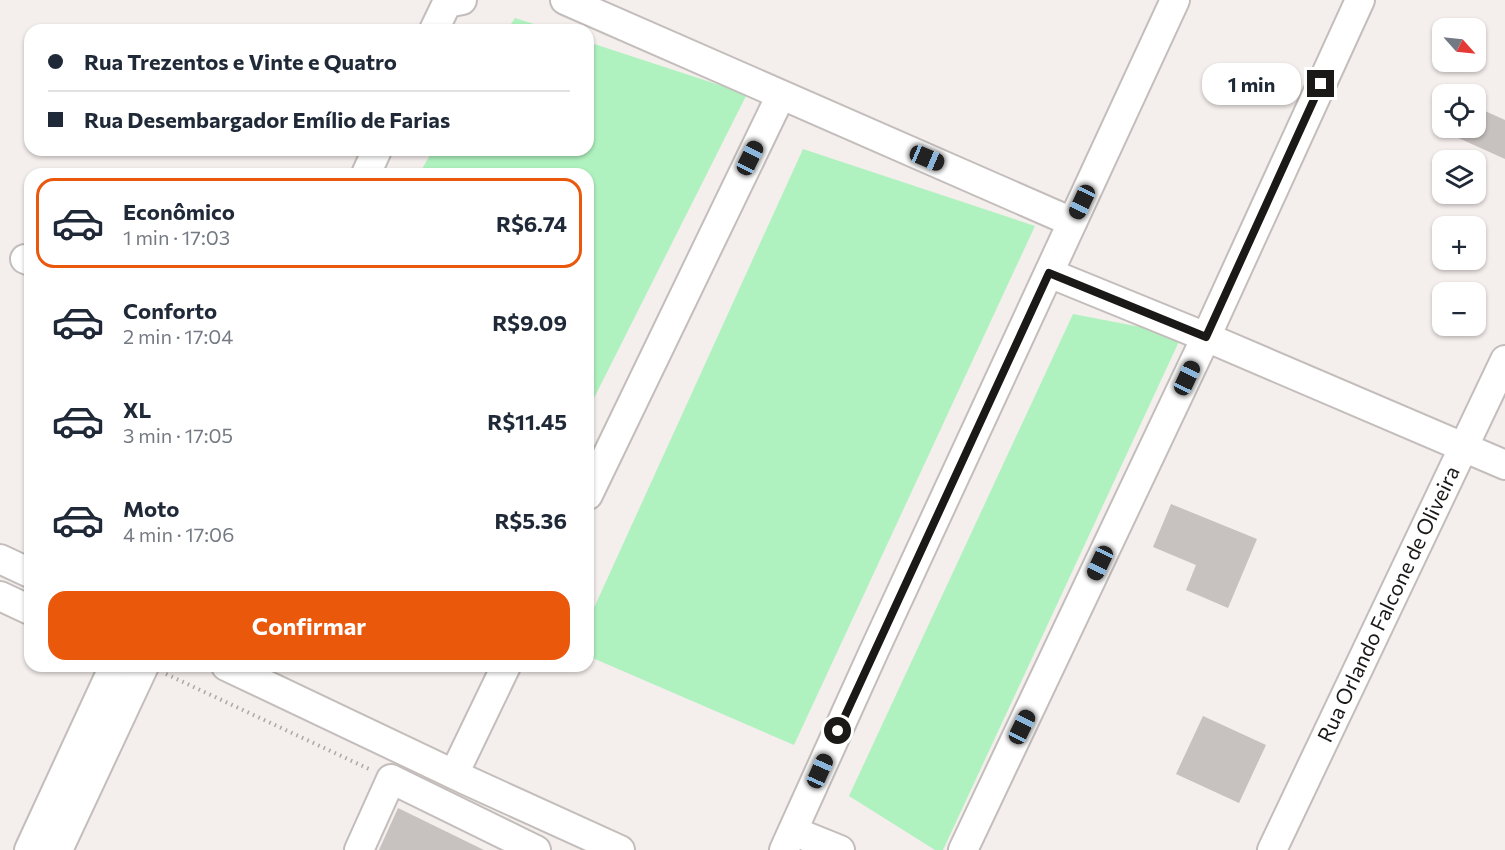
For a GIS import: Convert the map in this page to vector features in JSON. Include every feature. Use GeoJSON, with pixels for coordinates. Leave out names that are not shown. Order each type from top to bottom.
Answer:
{"type":"FeatureCollection","features":[{"type":"Feature","properties":{"kind":"street"},"geometry":{"type":"LineString","coordinates":[[437,24],[447,3],[462,0]]}},
{"type":"Feature","properties":{"kind":"street"},"geometry":{"type":"LineString","coordinates":[[565,0],[1072,222]]}},
{"type":"Feature","properties":{"kind":"street"},"geometry":{"type":"LineString","coordinates":[[840,850],[789,841],[1175,0]]}},
{"type":"Feature","properties":{"kind":"street"},"geometry":{"type":"LineString","coordinates":[[963,850],[1206,337],[1360,0]]}},
{"type":"Feature","properties":{"kind":"street"},"geometry":{"type":"LineString","coordinates":[[594,483],[781,95]]}},
{"type":"Feature","properties":{"kind":"street"},"geometry":{"type":"LineString","coordinates":[[1049,273],[1206,337],[1505,465]]}},
{"type":"Feature","properties":{"kind":"street","name":"Rua Orlando Falcone de Oliveira"},"geometry":{"type":"LineString","coordinates":[[1272,850],[1505,360]]}},
{"type":"Feature","properties":{"kind":"street"},"geometry":{"type":"LineString","coordinates":[[0,559],[24,570]]}},
{"type":"Feature","properties":{"kind":"street"},"geometry":{"type":"LineString","coordinates":[[0,596],[24,607]]}},
{"type":"Feature","properties":{"kind":"street"},"geometry":{"type":"LineString","coordinates":[[28,850],[111,672]]}},
{"type":"Feature","properties":{"kind":"street"},"geometry":{"type":"LineString","coordinates":[[58,850],[149,672]]}},
{"type":"Feature","properties":{"kind":"street"},"geometry":{"type":"LineString","coordinates":[[239,672],[620,850]]}},
{"type":"Feature","properties":{"kind":"street"},"geometry":{"type":"LineString","coordinates":[[454,774],[503,672]]}},
{"type":"Feature","properties":{"kind":"street"},"geometry":{"type":"LineString","coordinates":[[358,850],[392,779],[536,850]]}},
{"type":"Feature","properties":{"kind":"path"},"geometry":{"type":"LineString","coordinates":[[160,672],[392,779]]}},
{"type":"Feature","properties":{"kind":"green space"},"geometry":{"type":"Polygon","coordinates":[[[515,18],[534,24],[511,24],[515,18]]]}},
{"type":"Feature","properties":{"kind":"green space"},"geometry":{"type":"Polygon","coordinates":[[[594,44],[747,94],[594,398],[594,168],[422,168],[430,156],[594,156],[594,44]]]}},
{"type":"Feature","properties":{"kind":"green space"},"geometry":{"type":"Polygon","coordinates":[[[803,149],[1035,226],[794,745],[594,659],[594,608],[803,149]]]}},
{"type":"Feature","properties":{"kind":"green space"},"geometry":{"type":"Polygon","coordinates":[[[1073,314],[1182,335],[943,850],[935,850],[849,796],[1073,314]]]}},
{"type":"Feature","properties":{"kind":"building"},"geometry":{"type":"Polygon","coordinates":[[[1486,111],[1505,120],[1505,159],[1458,138],[1486,138],[1486,111]]]}},
{"type":"Feature","properties":{"kind":"building"},"geometry":{"type":"Polygon","coordinates":[[[1171,504],[1257,539],[1228,608],[1186,590],[1196,565],[1153,547],[1171,504]]]}},
{"type":"Feature","properties":{"kind":"building"},"geometry":{"type":"Polygon","coordinates":[[[1203,716],[1266,745],[1239,803],[1176,774],[1203,716]]]}},
{"type":"Feature","properties":{"kind":"building"},"geometry":{"type":"Polygon","coordinates":[[[398,808],[484,850],[379,850],[398,808]]]}},
{"type":"Feature","properties":{"kind":"route"},"geometry":{"type":"LineString","coordinates":[[838,731],[1049,273],[1206,337],[1321,84]]}}]}
